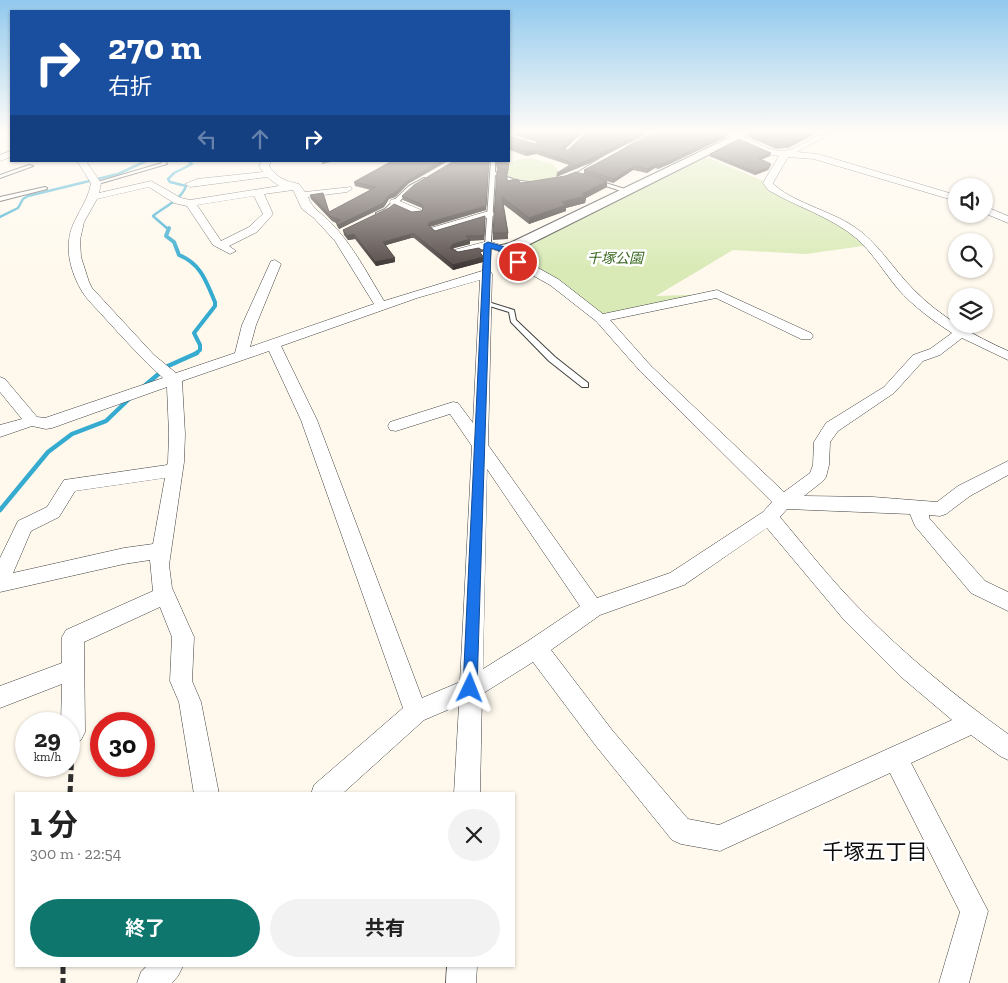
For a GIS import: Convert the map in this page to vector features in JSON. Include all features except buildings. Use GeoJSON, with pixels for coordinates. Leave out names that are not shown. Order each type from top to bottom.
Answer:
{"type":"FeatureCollection","features":[{"type":"Feature","properties":{"kind":"street"},"geometry":{"type":"LineString","coordinates":[[190,184],[205,180],[228,178]]}},
{"type":"Feature","properties":{"kind":"street"},"geometry":{"type":"LineString","coordinates":[[273,178],[300,191],[306,207],[340,233],[380,306]]}},
{"type":"Feature","properties":{"kind":"street"},"geometry":{"type":"LineString","coordinates":[[503,249],[515,246],[653,178]]}},
{"type":"Feature","properties":{"kind":"street"},"geometry":{"type":"LineString","coordinates":[[771,178],[768,183],[772,188],[826,215],[858,234],[870,245],[909,293],[948,323]]}},
{"type":"Feature","properties":{"kind":"street"},"geometry":{"type":"LineString","coordinates":[[888,178],[948,196]]}},
{"type":"Feature","properties":{"kind":"street"},"geometry":{"type":"LineString","coordinates":[[95,180],[93,197],[78,225],[75,238],[75,263],[79,277],[87,290],[149,358],[174,379],[177,434],[174,470],[159,565],[165,595],[183,637],[181,681],[190,702],[207,792]]}},
{"type":"Feature","properties":{"kind":"street"},"geometry":{"type":"LineString","coordinates":[[93,197],[151,184],[175,200],[190,203],[258,193],[347,189]]}},
{"type":"Feature","properties":{"kind":"street"},"geometry":{"type":"LineString","coordinates":[[220,245],[242,237],[260,226],[268,214],[258,193]]}},
{"type":"Feature","properties":{"kind":"street"},"geometry":{"type":"LineString","coordinates":[[395,202],[417,212]]}},
{"type":"Feature","properties":{"kind":"street"},"geometry":{"type":"LineString","coordinates":[[190,203],[217,243],[230,252]]}},
{"type":"Feature","properties":{"kind":"street"},"geometry":{"type":"LineString","coordinates":[[435,230],[489,214]]}},
{"type":"Feature","properties":{"kind":"street"},"geometry":{"type":"LineString","coordinates":[[993,214],[1008,220]]}},
{"type":"Feature","properties":{"kind":"street"},"geometry":{"type":"LineString","coordinates":[[458,252],[488,244],[503,249],[518,262],[554,282],[600,318],[776,510],[851,614],[892,656],[972,723],[1008,748]]}},
{"type":"Feature","properties":{"kind":"street"},"geometry":{"type":"LineString","coordinates":[[241,356],[249,325],[275,264]]}},
{"type":"Feature","properties":{"kind":"street"},"geometry":{"type":"LineString","coordinates":[[0,431],[32,421],[46,424],[380,306],[486,274],[467,792]]}},
{"type":"Feature","properties":{"kind":"street"},"geometry":{"type":"LineString","coordinates":[[600,318],[717,294],[806,336]]}},
{"type":"Feature","properties":{"kind":"street"},"geometry":{"type":"LineString","coordinates":[[325,792],[416,712],[470,688],[536,648],[593,608],[677,579],[776,510],[817,477],[821,465],[822,442],[832,427],[889,390],[918,358],[934,352],[955,338],[958,333]]}},
{"type":"Feature","properties":{"kind":"street"},"geometry":{"type":"LineString","coordinates":[[961,333],[1008,356]]}},
{"type":"Feature","properties":{"kind":"street"},"geometry":{"type":"LineString","coordinates":[[273,345],[309,420],[416,712]]}},
{"type":"Feature","properties":{"kind":"street"},"geometry":{"type":"LineString","coordinates":[[0,382],[32,421]]}},
{"type":"Feature","properties":{"kind":"street"},"geometry":{"type":"LineString","coordinates":[[396,426],[453,407],[480,443],[593,608]]}},
{"type":"Feature","properties":{"kind":"street"},"geometry":{"type":"LineString","coordinates":[[776,510],[918,507],[940,509],[964,491],[1008,467]]}},
{"type":"Feature","properties":{"kind":"street"},"geometry":{"type":"LineString","coordinates":[[0,580],[24,526],[54,512],[70,485],[174,470]]}},
{"type":"Feature","properties":{"kind":"street"},"geometry":{"type":"LineString","coordinates":[[918,507],[921,521],[954,556],[978,587],[1008,602]]}},
{"type":"Feature","properties":{"kind":"street"},"geometry":{"type":"LineString","coordinates":[[0,584],[124,556],[161,552]]}},
{"type":"Feature","properties":{"kind":"street"},"geometry":{"type":"LineString","coordinates":[[73,712],[73,637],[165,595]]}},
{"type":"Feature","properties":{"kind":"street"},"geometry":{"type":"LineString","coordinates":[[536,648],[604,738],[681,831],[720,838],[972,723]]}},
{"type":"Feature","properties":{"kind":"street"},"geometry":{"type":"LineString","coordinates":[[0,697],[73,668]]}},
{"type":"Feature","properties":{"kind":"street"},"geometry":{"type":"LineString","coordinates":[[895,758],[974,911],[954,983]]}},
{"type":"Feature","properties":{"kind":"street"},"geometry":{"type":"LineString","coordinates":[[152,983],[167,967]]}},
{"type":"Feature","properties":{"kind":"street"},"geometry":{"type":"LineString","coordinates":[[462,967],[462,983]]}},
{"type":"Feature","properties":{"kind":"lane"},"geometry":{"type":"LineString","coordinates":[[95,180],[104,178]]}},
{"type":"Feature","properties":{"kind":"lane"},"geometry":{"type":"LineString","coordinates":[[370,219],[387,210],[411,187],[428,178]]}},
{"type":"Feature","properties":{"kind":"lane"},"geometry":{"type":"LineString","coordinates":[[486,274],[491,178]]}},
{"type":"Feature","properties":{"kind":"lane"},"geometry":{"type":"LineString","coordinates":[[506,178],[514,181],[541,183]]}},
{"type":"Feature","properties":{"kind":"lane"},"geometry":{"type":"LineString","coordinates":[[586,178],[626,191]]}},
{"type":"Feature","properties":{"kind":"lane"},"geometry":{"type":"LineString","coordinates":[[0,199],[46,188]]}},
{"type":"Feature","properties":{"kind":"lane"},"geometry":{"type":"LineString","coordinates":[[485,304],[512,311],[513,321],[552,359],[585,385]]}},
{"type":"Feature","properties":{"kind":"path"},"geometry":{"type":"LineString","coordinates":[[70,792],[71,777]]}},
{"type":"Feature","properties":{"kind":"path"},"geometry":{"type":"LineString","coordinates":[[63,983],[64,967]]}},
{"type":"Feature","properties":{"kind":"green space"},"geometry":{"type":"Polygon","coordinates":[[[511,178],[552,178],[536,183],[511,178]]]}},
{"type":"Feature","properties":{"kind":"green space","name":"千塚公園"},"geometry":{"type":"Polygon","coordinates":[[[654,178],[756,178],[810,207],[870,245],[806,254],[733,250],[656,296],[717,294],[601,318],[518,262],[515,246],[654,178]]]}},
{"type":"Feature","properties":{"kind":"waterway"},"geometry":{"type":"LineString","coordinates":[[0,217],[18,208],[23,199],[28,196],[102,178]]}},
{"type":"Feature","properties":{"kind":"waterway"},"geometry":{"type":"LineString","coordinates":[[168,230],[153,216],[176,199],[186,186],[170,182],[169,178]]}},
{"type":"Feature","properties":{"kind":"waterway"},"geometry":{"type":"LineString","coordinates":[[168,230],[166,236],[174,242],[179,255],[198,268],[215,302],[215,306],[194,333],[200,345],[200,350],[195,354]]}},
{"type":"Feature","properties":{"kind":"waterway"},"geometry":{"type":"LineString","coordinates":[[142,388],[168,366],[195,354]]}},
{"type":"Feature","properties":{"kind":"waterway"},"geometry":{"type":"LineString","coordinates":[[0,510],[48,452],[72,434],[106,421],[130,398]]}},
{"type":"Feature","properties":{"kind":"district","name":"千塚五丁目"},"geometry":{"type":"Point","coordinates":[875,851]}},
{"type":"Feature","properties":{"kind":"route"},"geometry":{"type":"LineString","coordinates":[[470,688],[488,244],[503,249],[518,262]]}}]}
